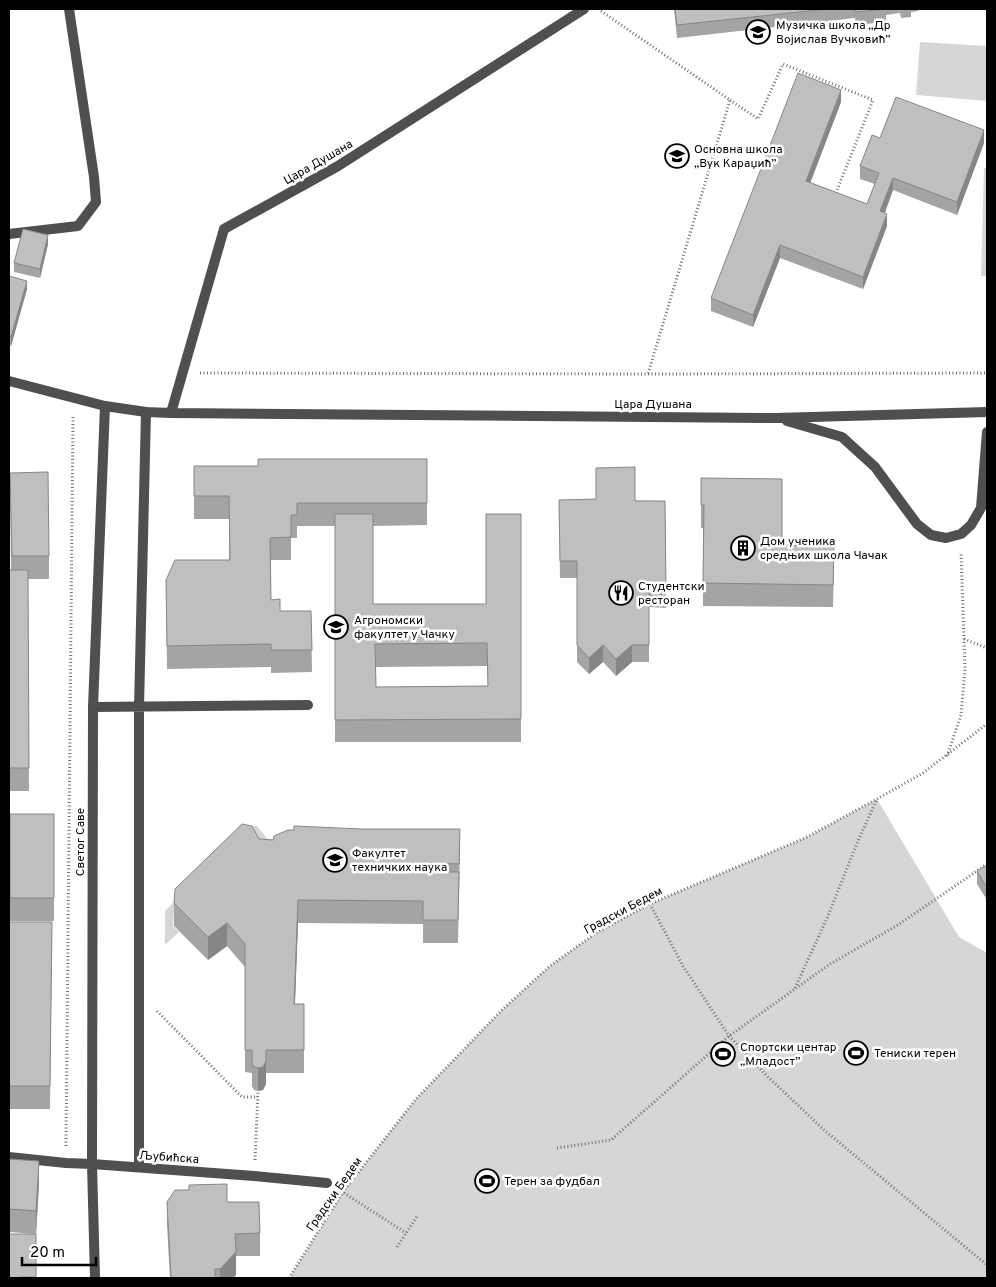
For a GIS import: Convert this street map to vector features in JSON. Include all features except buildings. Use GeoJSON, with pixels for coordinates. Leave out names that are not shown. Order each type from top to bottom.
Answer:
{"type":"FeatureCollection","features":[{"type":"Feature","properties":{"kind":"street"},"geometry":{"type":"LineString","coordinates":[[9,234],[78,226],[96,202],[69,9]]}},
{"type":"Feature","properties":{"kind":"street","name":"Цара Душана"},"geometry":{"type":"LineString","coordinates":[[170,413],[224,229],[338,166],[584,9]]}},
{"type":"Feature","properties":{"kind":"street","name":"Цара Душана"},"geometry":{"type":"LineString","coordinates":[[9,381],[105,406],[146,412],[170,413],[776,418],[987,412]]}},
{"type":"Feature","properties":{"kind":"street","name":"Светог Саве"},"geometry":{"type":"LineString","coordinates":[[95,1278],[92,1164],[93,707],[105,406]]}},
{"type":"Feature","properties":{"kind":"street"},"geometry":{"type":"LineString","coordinates":[[139,1167],[139,707],[146,412]]}},
{"type":"Feature","properties":{"kind":"street","name":"Цара Душана"},"geometry":{"type":"LineString","coordinates":[[776,418],[842,437],[875,467],[918,524],[931,535],[946,538],[961,534]]}},
{"type":"Feature","properties":{"kind":"street"},"geometry":{"type":"LineString","coordinates":[[961,534],[971,525],[982,508],[987,432]]}},
{"type":"Feature","properties":{"kind":"street"},"geometry":{"type":"LineString","coordinates":[[93,707],[308,705]]}},
{"type":"Feature","properties":{"kind":"street","name":"Љубићска"},"geometry":{"type":"LineString","coordinates":[[9,1157],[327,1183]]}},
{"type":"Feature","properties":{"kind":"path"},"geometry":{"type":"LineString","coordinates":[[599,9],[758,119],[783,64],[873,100],[835,195]]}},
{"type":"Feature","properties":{"kind":"path"},"geometry":{"type":"LineString","coordinates":[[648,374],[730,100]]}},
{"type":"Feature","properties":{"kind":"path"},"geometry":{"type":"LineString","coordinates":[[182,372],[987,373]]}},
{"type":"Feature","properties":{"kind":"path"},"geometry":{"type":"LineString","coordinates":[[66,1163],[73,397]]}},
{"type":"Feature","properties":{"kind":"path"},"geometry":{"type":"LineString","coordinates":[[947,756],[961,715],[965,669],[961,534]]}},
{"type":"Feature","properties":{"kind":"path"},"geometry":{"type":"LineString","coordinates":[[964,639],[987,648]]}},
{"type":"Feature","properties":{"kind":"path","name":"Градски Бедем"},"geometry":{"type":"LineString","coordinates":[[289,1278],[343,1192],[416,1099],[502,1010],[558,960],[596,933],[650,904],[807,837],[878,799],[923,773],[987,724]]}},
{"type":"Feature","properties":{"kind":"path"},"geometry":{"type":"LineString","coordinates":[[794,989],[828,916],[858,841],[878,799]]}},
{"type":"Feature","properties":{"kind":"path"},"geometry":{"type":"LineString","coordinates":[[557,1148],[611,1140],[730,1036],[794,989],[830,964],[898,925],[987,864]]}},
{"type":"Feature","properties":{"kind":"path"},"geometry":{"type":"LineString","coordinates":[[650,904],[684,966],[730,1036],[766,1075],[824,1130],[987,1265]]}},
{"type":"Feature","properties":{"kind":"path"},"geometry":{"type":"LineString","coordinates":[[157,1002],[157,1012],[242,1097],[258,1097]]}},
{"type":"Feature","properties":{"kind":"path"},"geometry":{"type":"LineString","coordinates":[[254,1176],[258,1091]]}},
{"type":"Feature","properties":{"kind":"path"},"geometry":{"type":"LineString","coordinates":[[343,1192],[406,1233]]}},
{"type":"Feature","properties":{"kind":"path"},"geometry":{"type":"LineString","coordinates":[[397,1247],[418,1215]]}},
{"type":"Feature","properties":{"kind":"shaded area"},"geometry":{"type":"Polygon","coordinates":[[[920,42],[987,46],[987,101],[916,95],[920,42]]]}},
{"type":"Feature","properties":{"kind":"shaded area"},"geometry":{"type":"Polygon","coordinates":[[[984,168],[987,168],[987,276],[981,276],[984,168]]]}},
{"type":"Feature","properties":{"kind":"shaded area","name":"Спортски центар „Младост”"},"geometry":{"type":"Polygon","coordinates":[[[877,799],[959,937],[987,953],[987,1278],[289,1278],[343,1192],[416,1099],[502,1010],[550,966],[596,933],[650,904],[807,837],[877,799]]]}},
{"type":"Feature","properties":{"kind":"shaded area"},"geometry":{"type":"Polygon","coordinates":[[[257,826],[280,855],[174,911],[173,926],[179,932],[165,945],[165,911],[245,827],[257,826]]]}},
{"type":"Feature","properties":{"kind":"place","name":"Музичка школа „Др Војислав Вучковић”"},"geometry":{"type":"Point","coordinates":[758,32]}},
{"type":"Feature","properties":{"kind":"place","name":"Основна школа „Вук Караџић”"},"geometry":{"type":"Point","coordinates":[677,156]}},
{"type":"Feature","properties":{"kind":"place","name":"Дом ученика средњих школа Чачак"},"geometry":{"type":"Point","coordinates":[743,548]}},
{"type":"Feature","properties":{"kind":"place","name":"Студентски ресторан"},"geometry":{"type":"Point","coordinates":[621,593]}},
{"type":"Feature","properties":{"kind":"place","name":"Агрономски факултет у Чачку"},"geometry":{"type":"Point","coordinates":[336,627]}},
{"type":"Feature","properties":{"kind":"place","name":"Факултет техничких наука"},"geometry":{"type":"Point","coordinates":[335,860]}},
{"type":"Feature","properties":{"kind":"place","name":"Тениски терен"},"geometry":{"type":"Point","coordinates":[856,1053]}},
{"type":"Feature","properties":{"kind":"place","name":"Спортски центар „Младост”"},"geometry":{"type":"Point","coordinates":[723,1054]}},
{"type":"Feature","properties":{"kind":"place","name":"Терен за фудбал"},"geometry":{"type":"Point","coordinates":[487,1181]}}]}
